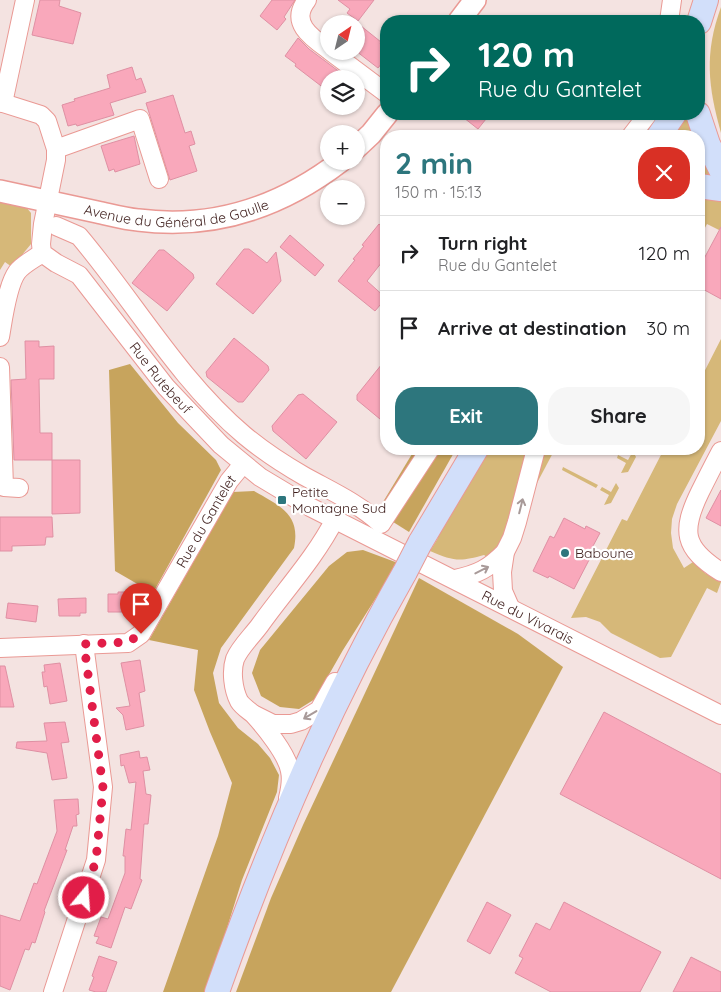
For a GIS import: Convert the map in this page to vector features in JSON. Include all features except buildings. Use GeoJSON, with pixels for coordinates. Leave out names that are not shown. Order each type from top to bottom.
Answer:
{"type":"FeatureCollection","features":[{"type":"Feature","properties":{"kind":"main road"},"geometry":{"type":"LineString","coordinates":[[701,15],[706,0]]}},
{"type":"Feature","properties":{"kind":"main road"},"geometry":{"type":"LineString","coordinates":[[705,135],[721,170]]}},
{"type":"Feature","properties":{"kind":"main road"},"geometry":{"type":"LineString","coordinates":[[705,187],[721,189]]}},
{"type":"Feature","properties":{"kind":"main road"},"geometry":{"type":"LineString","coordinates":[[217,992],[278,831],[327,724],[378,620],[420,543],[472,455]]}},
{"type":"Feature","properties":{"kind":"street"},"geometry":{"type":"LineString","coordinates":[[0,337],[8,297],[16,273],[25,264],[42,253],[43,224],[56,160],[56,148],[47,121],[41,114],[1,102],[25,0]]}},
{"type":"Feature","properties":{"kind":"street"},"geometry":{"type":"LineString","coordinates":[[307,0],[303,5],[300,18],[304,30],[320,43]]}},
{"type":"Feature","properties":{"kind":"street"},"geometry":{"type":"LineString","coordinates":[[464,15],[475,0]]}},
{"type":"Feature","properties":{"kind":"street"},"geometry":{"type":"LineString","coordinates":[[670,15],[672,0]]}},
{"type":"Feature","properties":{"kind":"street"},"geometry":{"type":"LineString","coordinates":[[341,60],[380,89]]}},
{"type":"Feature","properties":{"kind":"street"},"geometry":{"type":"LineString","coordinates":[[56,148],[140,119],[159,179]]}},
{"type":"Feature","properties":{"kind":"street"},"geometry":{"type":"LineString","coordinates":[[365,140],[382,120]]}},
{"type":"Feature","properties":{"kind":"street"},"geometry":{"type":"LineString","coordinates":[[636,130],[643,120]]}},
{"type":"Feature","properties":{"kind":"street","name":"Avenue du Général de Gaulle"},"geometry":{"type":"LineString","coordinates":[[0,191],[138,220],[166,222],[198,221],[235,215],[264,206],[291,195],[330,170]]}},
{"type":"Feature","properties":{"kind":"street"},"geometry":{"type":"LineString","coordinates":[[56,226],[79,236],[174,359],[220,413],[245,436],[282,463],[367,510],[381,524],[426,455]]}},
{"type":"Feature","properties":{"kind":"street","name":"Rue Rutebeuf"},"geometry":{"type":"LineString","coordinates":[[42,253],[79,275],[166,387],[221,445],[260,477],[335,519]]}},
{"type":"Feature","properties":{"kind":"street"},"geometry":{"type":"LineString","coordinates":[[0,367],[4,487],[19,488]]}},
{"type":"Feature","properties":{"kind":"street"},"geometry":{"type":"LineString","coordinates":[[721,451],[690,511],[687,527],[689,541],[698,553],[721,572]]}},
{"type":"Feature","properties":{"kind":"street"},"geometry":{"type":"LineString","coordinates":[[510,607],[503,590],[502,572],[505,552],[517,522],[534,455]]}},
{"type":"Feature","properties":{"kind":"street","name":"Rue du Gantelet"},"geometry":{"type":"LineString","coordinates":[[0,648],[128,642],[141,634],[229,481],[243,464]]}},
{"type":"Feature","properties":{"kind":"street"},"geometry":{"type":"LineString","coordinates":[[278,831],[288,796],[290,771],[284,756],[253,714],[240,702],[233,674],[235,660],[314,555],[335,519]]}},
{"type":"Feature","properties":{"kind":"street","name":"Rue du Vivarais"},"geometry":{"type":"LineString","coordinates":[[335,519],[721,715]]}},
{"type":"Feature","properties":{"kind":"street"},"geometry":{"type":"LineString","coordinates":[[455,579],[473,575],[490,566],[505,552]]}},
{"type":"Feature","properties":{"kind":"street"},"geometry":{"type":"LineString","coordinates":[[253,714],[274,724],[284,724],[301,721],[319,710],[348,657],[378,620]]}},
{"type":"Feature","properties":{"kind":"street"},"geometry":{"type":"LineString","coordinates":[[53,992],[96,860],[103,788],[84,644]]}},
{"type":"Feature","properties":{"kind":"shaded area"},"geometry":{"type":"Polygon","coordinates":[[[721,7],[721,133],[713,100],[710,55],[721,7]]]}},
{"type":"Feature","properties":{"kind":"shaded area"},"geometry":{"type":"Polygon","coordinates":[[[677,120],[689,120],[691,130],[672,130],[677,120]]]}},
{"type":"Feature","properties":{"kind":"shaded area"},"geometry":{"type":"Polygon","coordinates":[[[705,163],[712,178],[705,179],[705,163]]]}},
{"type":"Feature","properties":{"kind":"shaded area"},"geometry":{"type":"Polygon","coordinates":[[[705,194],[721,198],[721,231],[707,224],[705,228],[705,194]]]}},
{"type":"Feature","properties":{"kind":"shaded area"},"geometry":{"type":"Polygon","coordinates":[[[0,200],[26,207],[31,213],[31,244],[12,267],[5,262],[0,270],[0,200]]]}},
{"type":"Feature","properties":{"kind":"shaded area"},"geometry":{"type":"Polygon","coordinates":[[[721,339],[721,421],[705,451],[705,370],[721,339]]]}},
{"type":"Feature","properties":{"kind":"shaded area"},"geometry":{"type":"Polygon","coordinates":[[[130,364],[178,423],[216,460],[221,470],[153,593],[115,571],[109,370],[130,364]]]}},
{"type":"Feature","properties":{"kind":"shaded area"},"geometry":{"type":"Polygon","coordinates":[[[411,455],[453,455],[409,532],[390,520],[383,502],[411,455]]]}},
{"type":"Feature","properties":{"kind":"shaded area"},"geometry":{"type":"Polygon","coordinates":[[[483,455],[527,455],[505,538],[490,559],[484,555],[469,559],[457,559],[430,551],[438,538],[438,532],[483,455]]]}},
{"type":"Feature","properties":{"kind":"shaded area"},"geometry":{"type":"Polygon","coordinates":[[[539,455],[552,455],[528,500],[539,455]]]}},
{"type":"Feature","properties":{"kind":"shaded area"},"geometry":{"type":"Polygon","coordinates":[[[618,455],[628,460],[631,455],[635,455],[636,457],[628,472],[621,473],[626,463],[617,458],[618,455]]]}},
{"type":"Feature","properties":{"kind":"shaded area"},"geometry":{"type":"Polygon","coordinates":[[[661,455],[703,455],[677,504],[672,519],[673,548],[684,568],[693,562],[705,573],[721,582],[717,593],[707,588],[671,657],[660,658],[611,633],[600,622],[586,617],[571,618],[622,519],[627,521],[661,455]]]}},
{"type":"Feature","properties":{"kind":"shaded area"},"geometry":{"type":"Polygon","coordinates":[[[563,467],[598,485],[596,488],[562,470],[563,467]]]}},
{"type":"Feature","properties":{"kind":"shaded area"},"geometry":{"type":"Polygon","coordinates":[[[616,483],[619,488],[611,503],[604,505],[609,495],[600,490],[602,487],[611,492],[616,483]]]}},
{"type":"Feature","properties":{"kind":"shaded area"},"geometry":{"type":"Polygon","coordinates":[[[254,491],[280,507],[291,519],[295,536],[294,548],[221,648],[213,673],[219,703],[238,728],[258,744],[270,758],[279,775],[277,792],[242,880],[207,992],[163,992],[218,836],[232,783],[194,690],[198,650],[149,640],[233,492],[254,491]]]}},
{"type":"Feature","properties":{"kind":"shaded area"},"geometry":{"type":"Polygon","coordinates":[[[363,550],[398,563],[343,650],[315,699],[299,709],[280,707],[261,696],[252,673],[260,650],[329,566],[347,552],[363,550]]]}},
{"type":"Feature","properties":{"kind":"shaded area"},"geometry":{"type":"Polygon","coordinates":[[[419,578],[518,634],[563,667],[391,992],[236,992],[271,898],[303,825],[419,578]]]}},
{"type":"Feature","properties":{"kind":"place","name":"Petite Montagne Sud"},"geometry":{"type":"Point","coordinates":[282,500]}},
{"type":"Feature","properties":{"kind":"place","name":"Baboune"},"geometry":{"type":"Point","coordinates":[565,553]}},
{"type":"Feature","properties":{"kind":"route"},"geometry":{"type":"LineString","coordinates":[[84,898],[96,860],[103,788],[84,644],[128,642],[141,634]]}}]}
